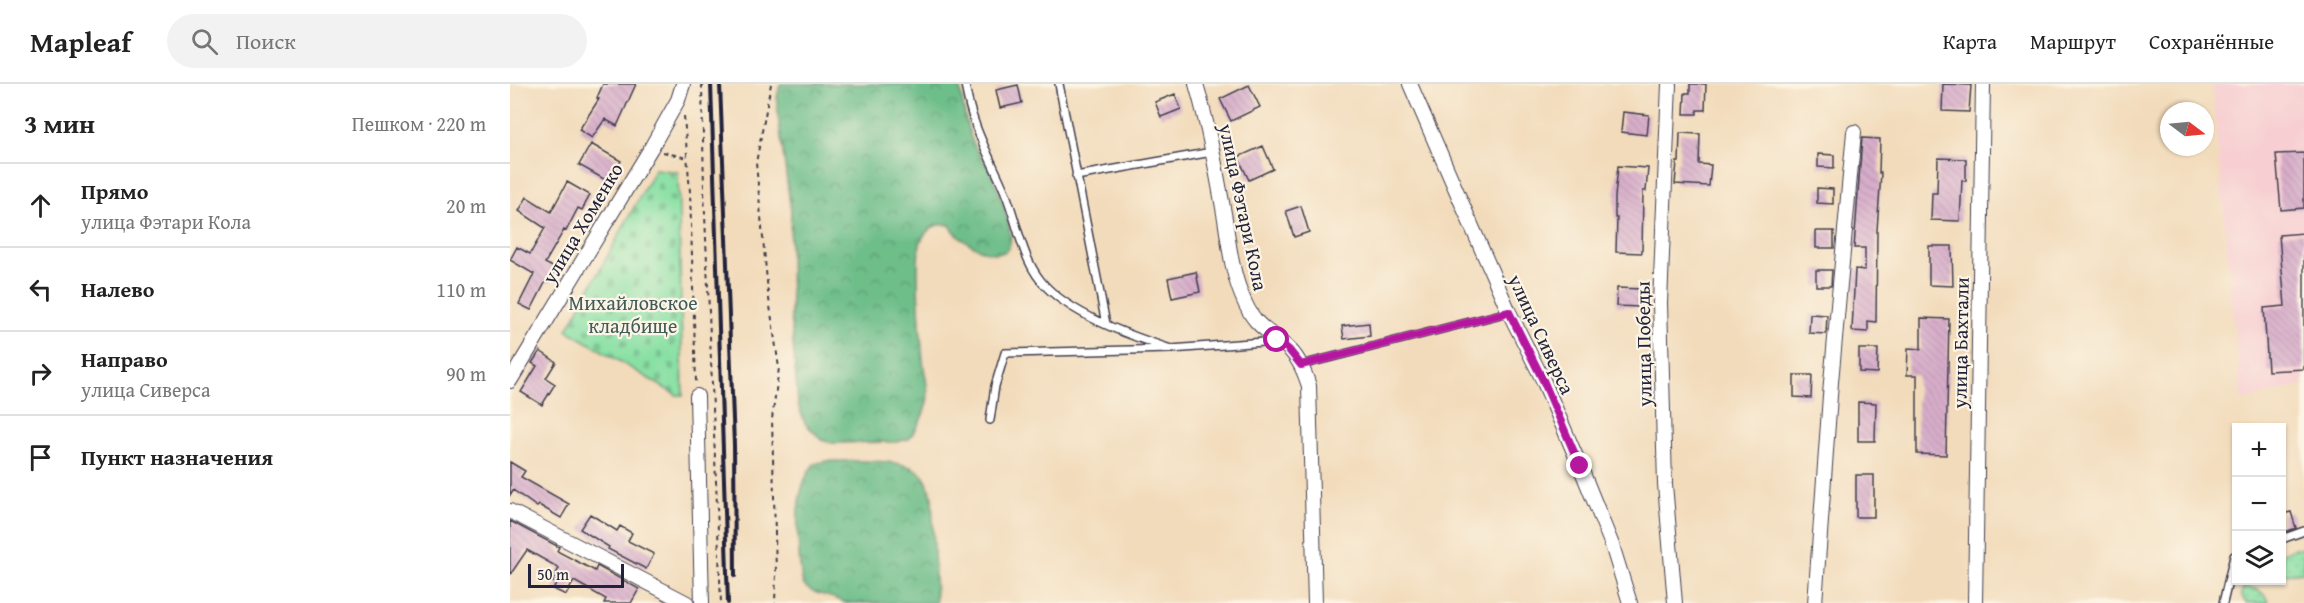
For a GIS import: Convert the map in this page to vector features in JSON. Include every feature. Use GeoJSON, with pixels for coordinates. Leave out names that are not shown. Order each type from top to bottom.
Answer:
{"type":"FeatureCollection","features":[{"type":"Feature","properties":{"kind":"street","name":"улица Хоменко"},"geometry":{"type":"LineString","coordinates":[[510,381],[651,148],[678,100],[683,84]]}},
{"type":"Feature","properties":{"kind":"street","name":"улица Фэтари Кола"},"geometry":{"type":"LineString","coordinates":[[1196,84],[1240,293],[1250,315],[1264,330],[1289,350],[1301,365],[1309,386],[1315,603]]}},
{"type":"Feature","properties":{"kind":"street","name":"улица Сиверса"},"geometry":{"type":"LineString","coordinates":[[1410,84],[1509,312],[1543,380],[1580,466],[1612,545],[1630,603]]}},
{"type":"Feature","properties":{"kind":"street","name":"улица Победы"},"geometry":{"type":"LineString","coordinates":[[1669,84],[1660,303],[1665,484],[1675,603]]}},
{"type":"Feature","properties":{"kind":"street","name":"улица Бахтали"},"geometry":{"type":"LineString","coordinates":[[1975,603],[1983,84]]}},
{"type":"Feature","properties":{"kind":"street"},"geometry":{"type":"LineString","coordinates":[[1815,603],[1831,382],[1854,132]]}},
{"type":"Feature","properties":{"kind":"street"},"geometry":{"type":"LineString","coordinates":[[697,396],[702,603]]}},
{"type":"Feature","properties":{"kind":"street"},"geometry":{"type":"LineString","coordinates":[[510,511],[687,603]]}},
{"type":"Feature","properties":{"kind":"lane"},"geometry":{"type":"LineString","coordinates":[[965,84],[971,115],[985,153],[1005,192],[1023,246],[1041,281],[1076,309],[1137,338],[1170,349]]}},
{"type":"Feature","properties":{"kind":"lane"},"geometry":{"type":"LineString","coordinates":[[1059,84],[1106,324]]}},
{"type":"Feature","properties":{"kind":"lane"},"geometry":{"type":"LineString","coordinates":[[1076,176],[1212,153]]}},
{"type":"Feature","properties":{"kind":"lane"},"geometry":{"type":"LineString","coordinates":[[1301,365],[1509,312]]}},
{"type":"Feature","properties":{"kind":"lane"},"geometry":{"type":"LineString","coordinates":[[990,420],[995,386],[1005,353],[1170,349],[1277,340]]}},
{"type":"Feature","properties":{"kind":"lane"},"geometry":{"type":"LineString","coordinates":[[2286,538],[2304,531]]}},
{"type":"Feature","properties":{"kind":"lane"},"geometry":{"type":"LineString","coordinates":[[2223,603],[2232,565]]}},
{"type":"Feature","properties":{"kind":"path"},"geometry":{"type":"LineString","coordinates":[[702,84],[704,190],[721,603]]}},
{"type":"Feature","properties":{"kind":"path"},"geometry":{"type":"LineString","coordinates":[[771,84],[756,163],[768,292],[779,368],[772,419],[775,603]]}},
{"type":"Feature","properties":{"kind":"path"},"geometry":{"type":"LineString","coordinates":[[684,110],[690,192],[697,396]]}},
{"type":"Feature","properties":{"kind":"path"},"geometry":{"type":"LineString","coordinates":[[651,148],[687,158]]}},
{"type":"Feature","properties":{"kind":"shaded area"},"geometry":{"type":"Polygon","coordinates":[[[2212,84],[2304,84],[2304,385],[2241,401],[2214,102],[2212,84]]]}},
{"type":"Feature","properties":{"kind":"green space"},"geometry":{"type":"Polygon","coordinates":[[[780,84],[959,84],[972,139],[999,192],[1010,232],[1010,245],[1005,252],[996,253],[974,246],[964,240],[950,225],[945,224],[932,227],[921,241],[918,264],[919,299],[928,397],[922,417],[909,439],[896,442],[832,443],[822,440],[805,423],[798,404],[791,317],[791,211],[778,115],[777,98],[780,84]]]}},
{"type":"Feature","properties":{"kind":"green space","name":"Михайловское кладбище"},"geometry":{"type":"Polygon","coordinates":[[[655,169],[678,172],[683,395],[676,395],[567,330],[655,169]]]}},
{"type":"Feature","properties":{"kind":"green space"},"geometry":{"type":"Polygon","coordinates":[[[826,461],[888,462],[911,467],[924,477],[932,497],[936,603],[845,603],[811,591],[804,585],[799,549],[800,499],[810,469],[814,464],[826,461]]]}},
{"type":"Feature","properties":{"kind":"green space"},"geometry":{"type":"Polygon","coordinates":[[[2295,548],[2304,549],[2304,572],[2286,574],[2286,551],[2295,548]]]}},
{"type":"Feature","properties":{"kind":"green space"},"geometry":{"type":"Polygon","coordinates":[[[2243,588],[2259,591],[2269,603],[2246,603],[2241,595],[2243,588]]]}},
{"type":"Feature","properties":{"kind":"building"},"geometry":{"type":"Polygon","coordinates":[[[603,84],[636,84],[617,126],[605,119],[592,138],[579,130],[599,99],[597,98],[603,84]]]}},
{"type":"Feature","properties":{"kind":"building"},"geometry":{"type":"Polygon","coordinates":[[[1690,84],[1706,84],[1705,110],[1697,110],[1697,114],[1684,114],[1685,93],[1690,93],[1690,84]]]}},
{"type":"Feature","properties":{"kind":"building"},"geometry":{"type":"Polygon","coordinates":[[[1943,84],[1971,85],[1969,112],[1942,111],[1943,84]]]}},
{"type":"Feature","properties":{"kind":"building"},"geometry":{"type":"Polygon","coordinates":[[[1018,85],[1022,103],[1000,108],[996,90],[1018,85]]]}},
{"type":"Feature","properties":{"kind":"building"},"geometry":{"type":"Polygon","coordinates":[[[1249,85],[1260,107],[1231,121],[1220,99],[1249,85]]]}},
{"type":"Feature","properties":{"kind":"building"},"geometry":{"type":"Polygon","coordinates":[[[1175,94],[1181,109],[1161,117],[1155,102],[1175,94]]]}},
{"type":"Feature","properties":{"kind":"building"},"geometry":{"type":"Polygon","coordinates":[[[1623,112],[1649,115],[1647,135],[1621,132],[1623,112]]]}},
{"type":"Feature","properties":{"kind":"building"},"geometry":{"type":"Polygon","coordinates":[[[1680,133],[1700,134],[1699,164],[1711,165],[1709,186],[1675,184],[1677,162],[1679,162],[1680,133]]]}},
{"type":"Feature","properties":{"kind":"building"},"geometry":{"type":"Polygon","coordinates":[[[1862,138],[1880,139],[1876,322],[1868,321],[1868,332],[1852,331],[1855,269],[1865,270],[1865,248],[1854,248],[1862,138]]]}},
{"type":"Feature","properties":{"kind":"building"},"geometry":{"type":"Polygon","coordinates":[[[591,144],[621,161],[609,182],[579,165],[591,144]]]}},
{"type":"Feature","properties":{"kind":"building"},"geometry":{"type":"Polygon","coordinates":[[[1263,146],[1273,169],[1249,180],[1238,157],[1263,146]]]}},
{"type":"Feature","properties":{"kind":"building"},"geometry":{"type":"Polygon","coordinates":[[[2304,153],[2304,208],[2281,210],[2276,154],[2304,153]]]}},
{"type":"Feature","properties":{"kind":"building"},"geometry":{"type":"Polygon","coordinates":[[[1818,154],[1834,155],[1834,168],[1818,167],[1818,154]]]}},
{"type":"Feature","properties":{"kind":"building"},"geometry":{"type":"Polygon","coordinates":[[[1938,158],[1966,159],[1966,181],[1962,180],[1960,221],[1931,220],[1932,193],[1937,193],[1938,158]]]}},
{"type":"Feature","properties":{"kind":"building"},"geometry":{"type":"Polygon","coordinates":[[[1618,166],[1648,168],[1646,191],[1643,191],[1642,253],[1616,252],[1615,197],[1618,166]]]}},
{"type":"Feature","properties":{"kind":"building"},"geometry":{"type":"Polygon","coordinates":[[[567,182],[590,195],[582,210],[578,208],[545,263],[556,269],[548,282],[546,281],[531,310],[519,304],[534,274],[510,260],[517,247],[530,254],[545,228],[519,211],[527,197],[551,212],[567,182]]]}},
{"type":"Feature","properties":{"kind":"building"},"geometry":{"type":"Polygon","coordinates":[[[1817,188],[1833,189],[1833,204],[1817,203],[1817,188]]]}},
{"type":"Feature","properties":{"kind":"building"},"geometry":{"type":"Polygon","coordinates":[[[1301,206],[1309,232],[1294,237],[1286,211],[1301,206]]]}},
{"type":"Feature","properties":{"kind":"building"},"geometry":{"type":"Polygon","coordinates":[[[1816,231],[1834,231],[1834,248],[1816,248],[1816,231]]]}},
{"type":"Feature","properties":{"kind":"building"},"geometry":{"type":"Polygon","coordinates":[[[2304,233],[2304,369],[2268,371],[2264,308],[2285,306],[2279,235],[2304,233]]]}},
{"type":"Feature","properties":{"kind":"building"},"geometry":{"type":"Polygon","coordinates":[[[1929,246],[1952,246],[1953,286],[1929,285],[1929,246]]]}},
{"type":"Feature","properties":{"kind":"building"},"geometry":{"type":"Polygon","coordinates":[[[1816,270],[1832,270],[1831,286],[1816,286],[1816,270]]]}},
{"type":"Feature","properties":{"kind":"building"},"geometry":{"type":"Polygon","coordinates":[[[1196,272],[1200,292],[1172,298],[1168,278],[1196,272]]]}},
{"type":"Feature","properties":{"kind":"building"},"geometry":{"type":"Polygon","coordinates":[[[1617,288],[1641,289],[1641,307],[1616,306],[1617,288]]]}},
{"type":"Feature","properties":{"kind":"building"},"geometry":{"type":"Polygon","coordinates":[[[1810,314],[1827,315],[1826,334],[1809,333],[1810,314]]]}},
{"type":"Feature","properties":{"kind":"building"},"geometry":{"type":"Polygon","coordinates":[[[1921,318],[1949,319],[1946,455],[1917,454],[1917,375],[1907,375],[1908,348],[1921,349],[1921,318]]]}},
{"type":"Feature","properties":{"kind":"building"},"geometry":{"type":"Polygon","coordinates":[[[1369,323],[1370,336],[1344,339],[1342,326],[1369,323]]]}},
{"type":"Feature","properties":{"kind":"building"},"geometry":{"type":"Polygon","coordinates":[[[1859,349],[1878,349],[1877,373],[1859,372],[1859,349]]]}},
{"type":"Feature","properties":{"kind":"building"},"geometry":{"type":"Polygon","coordinates":[[[540,351],[556,362],[546,378],[555,384],[542,405],[521,392],[537,366],[532,363],[540,351]]]}},
{"type":"Feature","properties":{"kind":"building"},"geometry":{"type":"Polygon","coordinates":[[[1794,375],[1812,375],[1811,398],[1794,397],[1794,375]]]}},
{"type":"Feature","properties":{"kind":"building"},"geometry":{"type":"Polygon","coordinates":[[[1858,402],[1876,403],[1875,441],[1858,441],[1858,402]]]}},
{"type":"Feature","properties":{"kind":"building"},"geometry":{"type":"Polygon","coordinates":[[[510,462],[525,471],[521,477],[569,504],[561,518],[539,505],[537,507],[513,490],[510,495],[510,462]]]}},
{"type":"Feature","properties":{"kind":"building"},"geometry":{"type":"Polygon","coordinates":[[[1856,475],[1874,475],[1874,517],[1856,517],[1856,475]]]}},
{"type":"Feature","properties":{"kind":"building"},"geometry":{"type":"Polygon","coordinates":[[[2291,512],[2296,528],[2286,532],[2286,531],[2286,513],[2291,512]]]}},
{"type":"Feature","properties":{"kind":"building"},"geometry":{"type":"Polygon","coordinates":[[[590,514],[617,531],[620,526],[632,533],[628,541],[654,554],[646,569],[608,549],[609,547],[580,529],[590,514]]]}},
{"type":"Feature","properties":{"kind":"building"},"geometry":{"type":"Polygon","coordinates":[[[510,521],[559,547],[557,551],[595,571],[597,566],[639,589],[631,603],[604,603],[606,599],[574,581],[566,595],[553,589],[557,582],[552,582],[559,568],[527,550],[510,575],[510,521]]]}},
{"type":"Feature","properties":{"kind":"railway"},"geometry":{"type":"LineString","coordinates":[[711,84],[728,603]]}},
{"type":"Feature","properties":{"kind":"railway"},"geometry":{"type":"LineString","coordinates":[[720,84],[734,445],[735,576]]}},
{"type":"Feature","properties":{"kind":"route"},"geometry":{"type":"LineString","coordinates":[[1277,340],[1301,365],[1509,312],[1543,380],[1580,466]]}}]}
